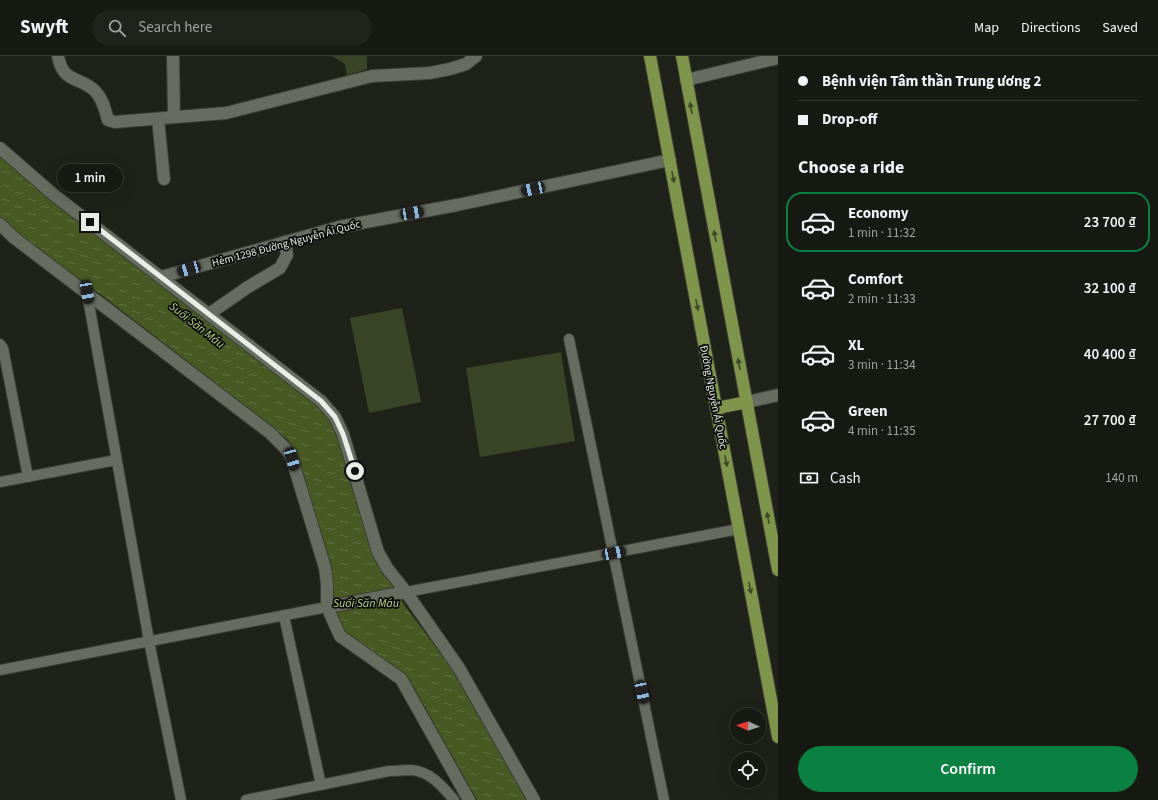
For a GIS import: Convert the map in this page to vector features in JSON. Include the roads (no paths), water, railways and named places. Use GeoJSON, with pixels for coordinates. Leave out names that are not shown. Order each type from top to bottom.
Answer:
{"type":"FeatureCollection","features":[{"type":"Feature","properties":{"kind":"main road","name":"Đường Nguyễn Ái Quốc"},"geometry":{"type":"LineString","coordinates":[[650,56],[778,737]]}},
{"type":"Feature","properties":{"kind":"main road"},"geometry":{"type":"LineString","coordinates":[[682,56],[778,570]]}},
{"type":"Feature","properties":{"kind":"main road"},"geometry":{"type":"LineString","coordinates":[[717,408],[747,402]]}},
{"type":"Feature","properties":{"kind":"street"},"geometry":{"type":"LineString","coordinates":[[58,56],[59,62],[65,74],[94,90],[101,98],[108,120],[115,122],[226,113],[372,76],[430,73],[466,64],[476,56]]}},
{"type":"Feature","properties":{"kind":"street"},"geometry":{"type":"LineString","coordinates":[[173,56],[174,117]]}},
{"type":"Feature","properties":{"kind":"street"},"geometry":{"type":"LineString","coordinates":[[686,80],[778,58]]}},
{"type":"Feature","properties":{"kind":"street"},"geometry":{"type":"LineString","coordinates":[[158,118],[164,179]]}},
{"type":"Feature","properties":{"kind":"street"},"geometry":{"type":"LineString","coordinates":[[0,148],[54,195],[321,401],[335,417],[343,434],[378,552],[387,568],[460,668],[534,800]]}},
{"type":"Feature","properties":{"kind":"street","name":"Hẻm 1298 Đường Nguyễn Ái Quốc"},"geometry":{"type":"LineString","coordinates":[[161,277],[339,227],[457,205],[670,160]]}},
{"type":"Feature","properties":{"kind":"street"},"geometry":{"type":"LineString","coordinates":[[0,224],[13,237],[270,433],[286,449],[292,459],[325,568],[327,584],[326,607],[340,636],[401,679],[469,800]]}},
{"type":"Feature","properties":{"kind":"street"},"geometry":{"type":"LineString","coordinates":[[209,314],[248,287],[280,268],[287,255],[285,242]]}},
{"type":"Feature","properties":{"kind":"street"},"geometry":{"type":"LineString","coordinates":[[747,402],[778,395]]}},
{"type":"Feature","properties":{"kind":"street"},"geometry":{"type":"LineString","coordinates":[[326,607],[406,592]]}},
{"type":"Feature","properties":{"kind":"lane"},"geometry":{"type":"LineString","coordinates":[[87,292],[149,641],[181,800]]}},
{"type":"Feature","properties":{"kind":"lane"},"geometry":{"type":"LineString","coordinates":[[569,339],[664,800]]}},
{"type":"Feature","properties":{"kind":"lane"},"geometry":{"type":"LineString","coordinates":[[0,344],[4,348],[28,477]]}},
{"type":"Feature","properties":{"kind":"lane"},"geometry":{"type":"LineString","coordinates":[[0,482],[116,460]]}},
{"type":"Feature","properties":{"kind":"lane"},"geometry":{"type":"LineString","coordinates":[[406,592],[739,529]]}},
{"type":"Feature","properties":{"kind":"lane"},"geometry":{"type":"LineString","coordinates":[[0,670],[326,607]]}},
{"type":"Feature","properties":{"kind":"lane"},"geometry":{"type":"LineString","coordinates":[[284,616],[321,785]]}},
{"type":"Feature","properties":{"kind":"lane"},"geometry":{"type":"LineString","coordinates":[[246,800],[389,771],[413,770],[430,776],[441,785],[454,800]]}},
{"type":"Feature","properties":{"kind":"water","name":"Suối Săn Máu"},"geometry":{"type":"Polygon","coordinates":[[[0,156],[51,200],[317,405],[330,420],[338,438],[373,555],[382,573],[392,584],[405,606],[454,671],[527,800],[477,800],[408,677],[346,632],[337,617],[332,602],[333,581],[298,455],[288,440],[99,293],[14,232],[0,218],[0,156]]]}}]}
